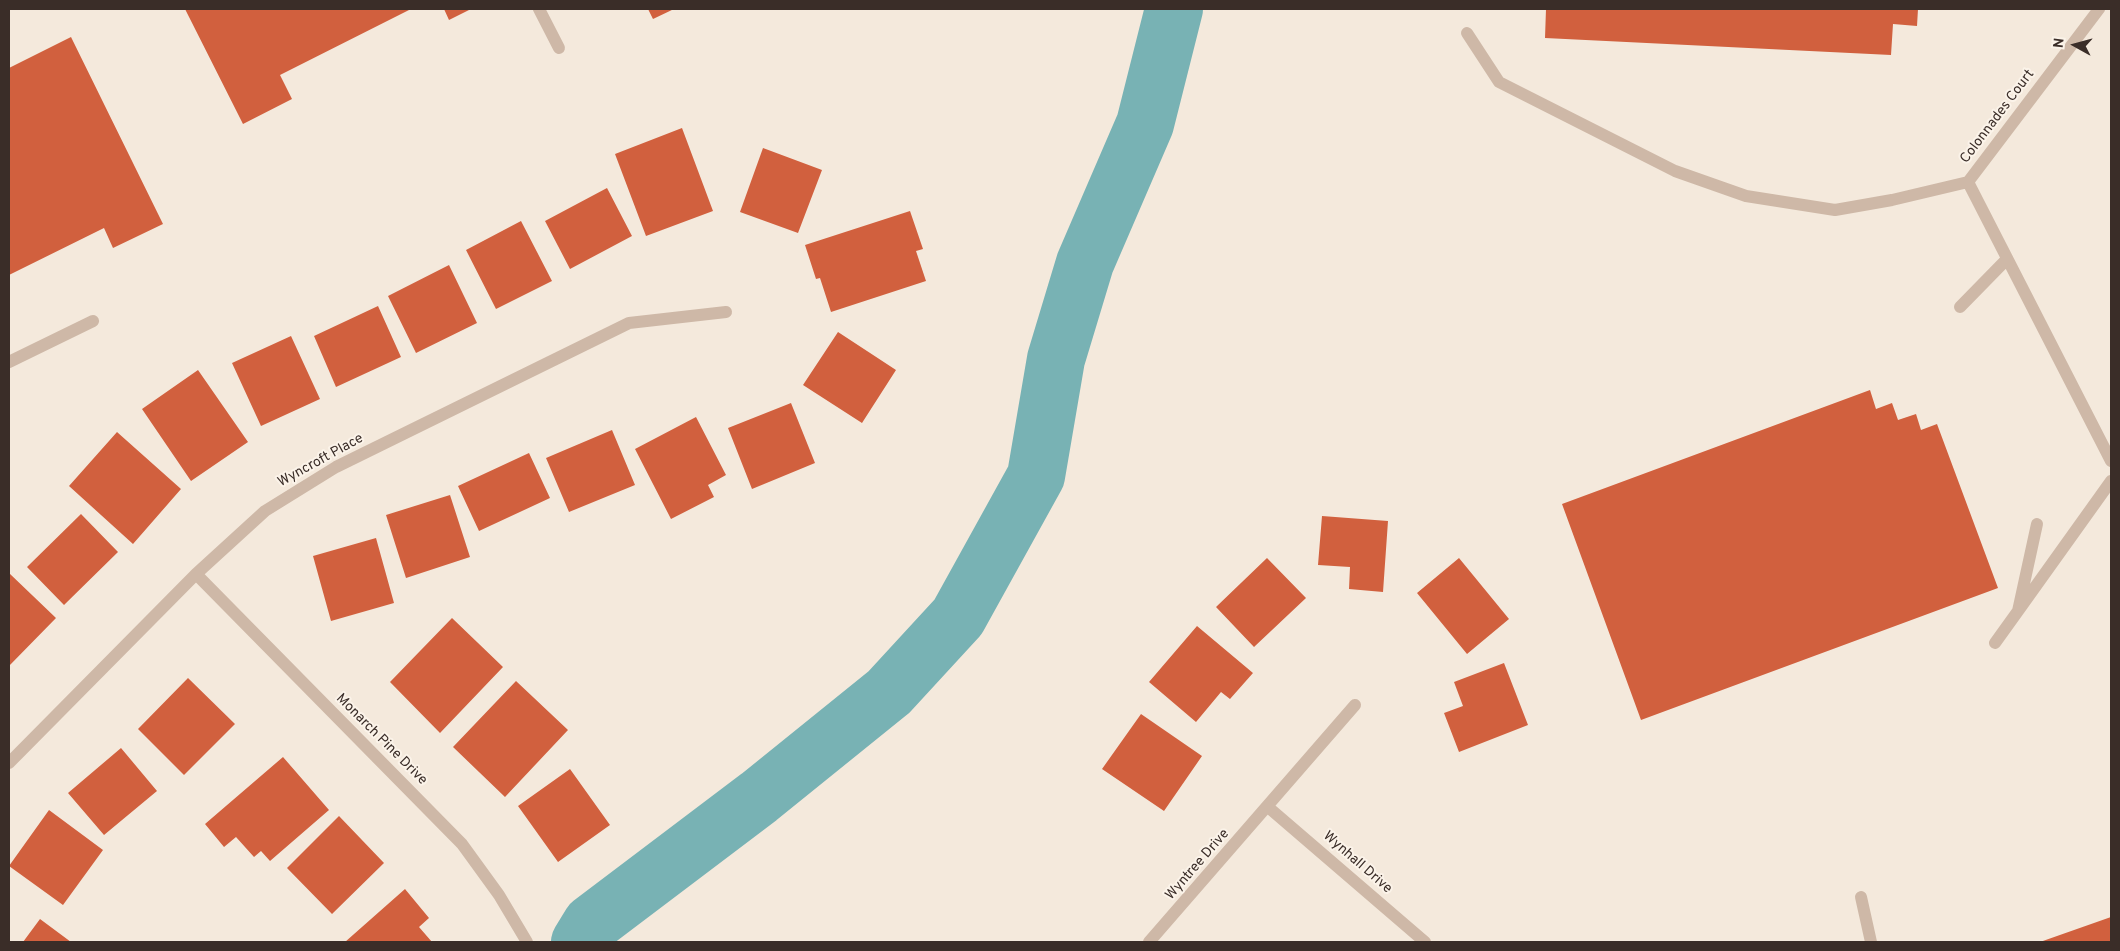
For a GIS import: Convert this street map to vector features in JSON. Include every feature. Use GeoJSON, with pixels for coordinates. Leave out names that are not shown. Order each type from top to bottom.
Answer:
{"type":"FeatureCollection","features":[{"type":"Feature","properties":{"kind":"street"},"geometry":{"type":"LineString","coordinates":[[538,9],[559,48]]}},
{"type":"Feature","properties":{"kind":"street","name":"Colonnades Court"},"geometry":{"type":"LineString","coordinates":[[1467,33],[1500,82],[1675,171],[1746,196],[1835,210],[1892,200],[1968,182],[2099,9]]}},
{"type":"Feature","properties":{"kind":"street"},"geometry":{"type":"LineString","coordinates":[[1968,182],[2111,461]]}},
{"type":"Feature","properties":{"kind":"street"},"geometry":{"type":"LineString","coordinates":[[1960,307],[2007,259]]}},
{"type":"Feature","properties":{"kind":"street","name":"Wyncroft Place"},"geometry":{"type":"LineString","coordinates":[[9,764],[196,574],[265,511],[336,467],[630,323],[726,312]]}},
{"type":"Feature","properties":{"kind":"street"},"geometry":{"type":"LineString","coordinates":[[9,362],[93,321]]}},
{"type":"Feature","properties":{"kind":"street"},"geometry":{"type":"LineString","coordinates":[[1995,643],[2111,480]]}},
{"type":"Feature","properties":{"kind":"street"},"geometry":{"type":"LineString","coordinates":[[2018,611],[2037,524]]}},
{"type":"Feature","properties":{"kind":"street","name":"Monarch Pine Drive"},"geometry":{"type":"LineString","coordinates":[[196,574],[462,844],[499,895],[527,942]]}},
{"type":"Feature","properties":{"kind":"street","name":"Wyntree Drive"},"geometry":{"type":"LineString","coordinates":[[1149,942],[1355,705]]}},
{"type":"Feature","properties":{"kind":"street","name":"Wynhall Drive"},"geometry":{"type":"LineString","coordinates":[[1268,807],[1425,942]]}},
{"type":"Feature","properties":{"kind":"street"},"geometry":{"type":"LineString","coordinates":[[1861,897],[1871,942]]}},
{"type":"Feature","properties":{"kind":"building"},"geometry":{"type":"Polygon","coordinates":[[[185,9],[411,9],[280,75],[292,99],[243,124],[185,9]]]}},
{"type":"Feature","properties":{"kind":"building"},"geometry":{"type":"Polygon","coordinates":[[[444,9],[471,9],[449,20],[444,9]]]}},
{"type":"Feature","properties":{"kind":"building"},"geometry":{"type":"Polygon","coordinates":[[[648,9],[674,9],[653,19],[648,9]]]}},
{"type":"Feature","properties":{"kind":"building"},"geometry":{"type":"Polygon","coordinates":[[[1546,9],[1918,9],[1917,26],[1893,24],[1891,55],[1545,38],[1546,9]]]}},
{"type":"Feature","properties":{"kind":"building"},"geometry":{"type":"Polygon","coordinates":[[[71,37],[163,224],[113,248],[104,228],[9,275],[9,68],[71,37]]]}},
{"type":"Feature","properties":{"kind":"building"},"geometry":{"type":"Polygon","coordinates":[[[682,128],[713,211],[646,236],[615,154],[682,128]]]}},
{"type":"Feature","properties":{"kind":"building"},"geometry":{"type":"Polygon","coordinates":[[[763,148],[822,170],[798,233],[740,212],[763,148]]]}},
{"type":"Feature","properties":{"kind":"building"},"geometry":{"type":"Polygon","coordinates":[[[607,188],[632,236],[570,269],[545,221],[607,188]]]}},
{"type":"Feature","properties":{"kind":"building"},"geometry":{"type":"Polygon","coordinates":[[[910,211],[923,249],[916,251],[926,281],[831,312],[820,278],[816,279],[805,245],[910,211]]]}},
{"type":"Feature","properties":{"kind":"building"},"geometry":{"type":"Polygon","coordinates":[[[521,221],[552,281],[496,309],[466,250],[521,221]]]}},
{"type":"Feature","properties":{"kind":"building"},"geometry":{"type":"Polygon","coordinates":[[[449,265],[477,323],[416,353],[388,296],[449,265]]]}},
{"type":"Feature","properties":{"kind":"building"},"geometry":{"type":"Polygon","coordinates":[[[378,306],[401,357],[336,387],[314,336],[378,306]]]}},
{"type":"Feature","properties":{"kind":"building"},"geometry":{"type":"Polygon","coordinates":[[[838,332],[896,370],[862,423],[803,385],[838,332]]]}},
{"type":"Feature","properties":{"kind":"building"},"geometry":{"type":"Polygon","coordinates":[[[291,336],[320,399],[261,426],[232,363],[291,336]]]}},
{"type":"Feature","properties":{"kind":"building"},"geometry":{"type":"Polygon","coordinates":[[[198,370],[248,442],[191,481],[142,409],[198,370]]]}},
{"type":"Feature","properties":{"kind":"building"},"geometry":{"type":"Polygon","coordinates":[[[1870,390],[1876,409],[1892,403],[1898,420],[1916,414],[1921,430],[1937,424],[1998,588],[1641,720],[1562,504],[1870,390]]]}},
{"type":"Feature","properties":{"kind":"building"},"geometry":{"type":"Polygon","coordinates":[[[791,403],[815,463],[752,489],[728,428],[791,403]]]}},
{"type":"Feature","properties":{"kind":"building"},"geometry":{"type":"Polygon","coordinates":[[[696,417],[726,475],[708,485],[714,497],[671,519],[635,449],[696,417]]]}},
{"type":"Feature","properties":{"kind":"building"},"geometry":{"type":"Polygon","coordinates":[[[612,430],[635,485],[569,512],[546,458],[612,430]]]}},
{"type":"Feature","properties":{"kind":"building"},"geometry":{"type":"Polygon","coordinates":[[[117,432],[181,489],[133,544],[69,486],[117,432]]]}},
{"type":"Feature","properties":{"kind":"building"},"geometry":{"type":"Polygon","coordinates":[[[529,453],[550,498],[479,531],[458,486],[529,453]]]}},
{"type":"Feature","properties":{"kind":"building"},"geometry":{"type":"Polygon","coordinates":[[[450,495],[470,557],[406,578],[386,515],[450,495]]]}},
{"type":"Feature","properties":{"kind":"building"},"geometry":{"type":"Polygon","coordinates":[[[81,514],[118,552],[64,605],[27,567],[81,514]]]}},
{"type":"Feature","properties":{"kind":"building"},"geometry":{"type":"Polygon","coordinates":[[[1322,516],[1388,521],[1383,592],[1349,589],[1350,567],[1318,565],[1322,516]]]}},
{"type":"Feature","properties":{"kind":"building"},"geometry":{"type":"Polygon","coordinates":[[[376,538],[394,603],[331,621],[313,556],[376,538]]]}},
{"type":"Feature","properties":{"kind":"building"},"geometry":{"type":"Polygon","coordinates":[[[1267,558],[1306,598],[1254,647],[1216,607],[1267,558]]]}},
{"type":"Feature","properties":{"kind":"building"},"geometry":{"type":"Polygon","coordinates":[[[1459,558],[1509,619],[1467,654],[1417,593],[1459,558]]]}},
{"type":"Feature","properties":{"kind":"building"},"geometry":{"type":"Polygon","coordinates":[[[9,573],[56,618],[9,666],[9,573]]]}},
{"type":"Feature","properties":{"kind":"building"},"geometry":{"type":"Polygon","coordinates":[[[452,618],[503,667],[440,733],[390,682],[452,618]]]}},
{"type":"Feature","properties":{"kind":"building"},"geometry":{"type":"Polygon","coordinates":[[[1197,626],[1253,673],[1230,699],[1221,692],[1196,722],[1149,682],[1197,626]]]}},
{"type":"Feature","properties":{"kind":"building"},"geometry":{"type":"Polygon","coordinates":[[[1504,663],[1528,725],[1459,752],[1444,713],[1463,706],[1454,682],[1504,663]]]}},
{"type":"Feature","properties":{"kind":"building"},"geometry":{"type":"Polygon","coordinates":[[[188,678],[235,724],[184,775],[138,729],[188,678]]]}},
{"type":"Feature","properties":{"kind":"building"},"geometry":{"type":"Polygon","coordinates":[[[516,681],[568,730],[505,797],[453,747],[516,681]]]}},
{"type":"Feature","properties":{"kind":"building"},"geometry":{"type":"Polygon","coordinates":[[[1141,714],[1202,756],[1164,811],[1102,769],[1141,714]]]}},
{"type":"Feature","properties":{"kind":"building"},"geometry":{"type":"Polygon","coordinates":[[[121,748],[157,791],[104,835],[68,793],[121,748]]]}},
{"type":"Feature","properties":{"kind":"building"},"geometry":{"type":"Polygon","coordinates":[[[283,757],[329,810],[270,861],[261,851],[254,857],[236,837],[224,847],[205,824],[283,757]]]}},
{"type":"Feature","properties":{"kind":"building"},"geometry":{"type":"Polygon","coordinates":[[[570,769],[610,825],[558,862],[518,806],[570,769]]]}},
{"type":"Feature","properties":{"kind":"building"},"geometry":{"type":"Polygon","coordinates":[[[49,810],[103,850],[63,905],[9,866],[49,810]]]}},
{"type":"Feature","properties":{"kind":"building"},"geometry":{"type":"Polygon","coordinates":[[[339,816],[384,863],[332,914],[287,868],[339,816]]]}},
{"type":"Feature","properties":{"kind":"building"},"geometry":{"type":"Polygon","coordinates":[[[405,889],[429,918],[419,927],[432,942],[345,942],[405,889]]]}},
{"type":"Feature","properties":{"kind":"building"},"geometry":{"type":"Polygon","coordinates":[[[2111,917],[2111,942],[2040,942],[2111,917]]]}},
{"type":"Feature","properties":{"kind":"building"},"geometry":{"type":"Polygon","coordinates":[[[40,919],[71,942],[23,942],[40,919]]]}},
{"type":"Feature","properties":{"kind":"waterway"},"geometry":{"type":"LineString","coordinates":[[580,942],[591,924],[759,797],[889,692],[958,617],[1036,476],[1056,359],[1085,263],[1145,124],[1174,9]]}}]}
